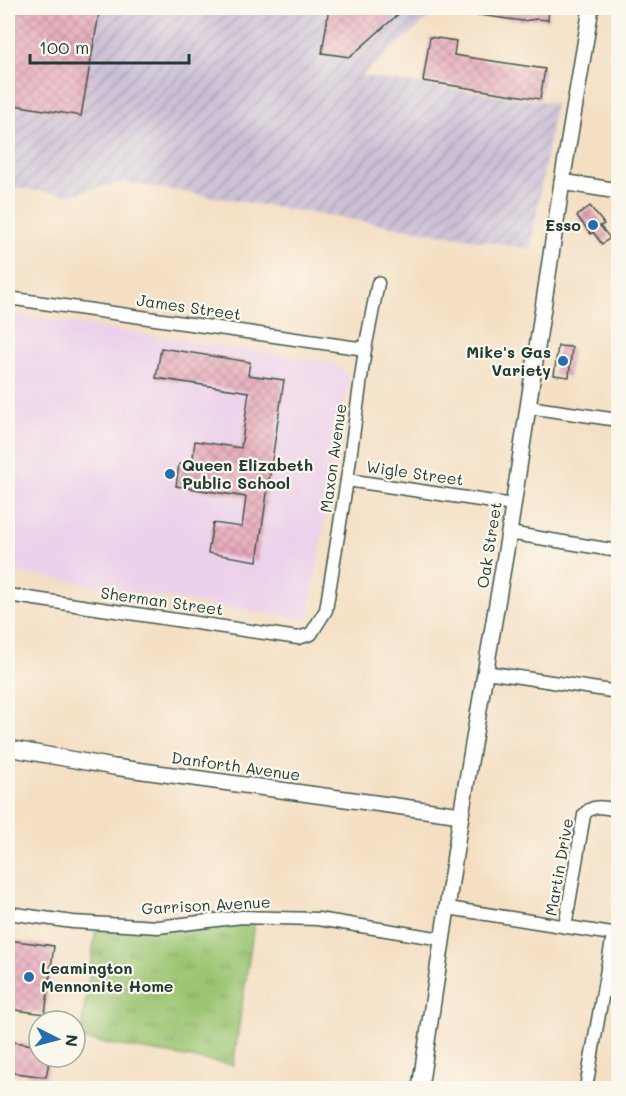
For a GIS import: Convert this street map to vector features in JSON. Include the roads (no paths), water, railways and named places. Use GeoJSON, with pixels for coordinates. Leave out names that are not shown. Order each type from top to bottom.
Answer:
{"type":"FeatureCollection","features":[{"type":"Feature","properties":{"kind":"street","name":"Oak Street"},"geometry":{"type":"LineString","coordinates":[[420,1089],[461,815],[509,533],[591,8]]}},
{"type":"Feature","properties":{"kind":"street"},"geometry":{"type":"LineString","coordinates":[[562,183],[618,191]]}},
{"type":"Feature","properties":{"kind":"street","name":"Maxon Avenue"},"geometry":{"type":"LineString","coordinates":[[311,634],[326,610],[348,480],[365,349],[378,283]]}},
{"type":"Feature","properties":{"kind":"street","name":"James Street"},"geometry":{"type":"LineString","coordinates":[[8,298],[365,349]]}},
{"type":"Feature","properties":{"kind":"street"},"geometry":{"type":"LineString","coordinates":[[528,407],[618,420]]}},
{"type":"Feature","properties":{"kind":"street","name":"Wigle Street"},"geometry":{"type":"LineString","coordinates":[[348,480],[513,505]]}},
{"type":"Feature","properties":{"kind":"street"},"geometry":{"type":"LineString","coordinates":[[509,533],[618,551]]}},
{"type":"Feature","properties":{"kind":"street","name":"Sherman Street"},"geometry":{"type":"LineString","coordinates":[[8,595],[298,638],[311,634]]}},
{"type":"Feature","properties":{"kind":"street"},"geometry":{"type":"LineString","coordinates":[[486,672],[618,692]]}},
{"type":"Feature","properties":{"kind":"street","name":"Danforth Avenue"},"geometry":{"type":"LineString","coordinates":[[8,748],[114,767],[461,815]]}},
{"type":"Feature","properties":{"kind":"street","name":"Martin Drive"},"geometry":{"type":"LineString","coordinates":[[565,927],[584,815],[587,810],[594,807],[618,810]]}},
{"type":"Feature","properties":{"kind":"street"},"geometry":{"type":"LineString","coordinates":[[447,908],[616,935],[586,1089]]}},
{"type":"Feature","properties":{"kind":"street","name":"Garrison Avenue"},"geometry":{"type":"LineString","coordinates":[[8,913],[73,922],[158,927],[242,917],[318,919],[442,939]]}},
{"type":"Feature","properties":{"kind":"place","name":"Esso"},"geometry":{"type":"Point","coordinates":[593,225]}},
{"type":"Feature","properties":{"kind":"place","name":"Mike's Gas Variety"},"geometry":{"type":"Point","coordinates":[563,361]}},
{"type":"Feature","properties":{"kind":"place","name":"Queen Elizabeth Public School"},"geometry":{"type":"Point","coordinates":[170,474]}},
{"type":"Feature","properties":{"kind":"place","name":"Leamington Mennonite Home"},"geometry":{"type":"Point","coordinates":[29,977]}}]}
